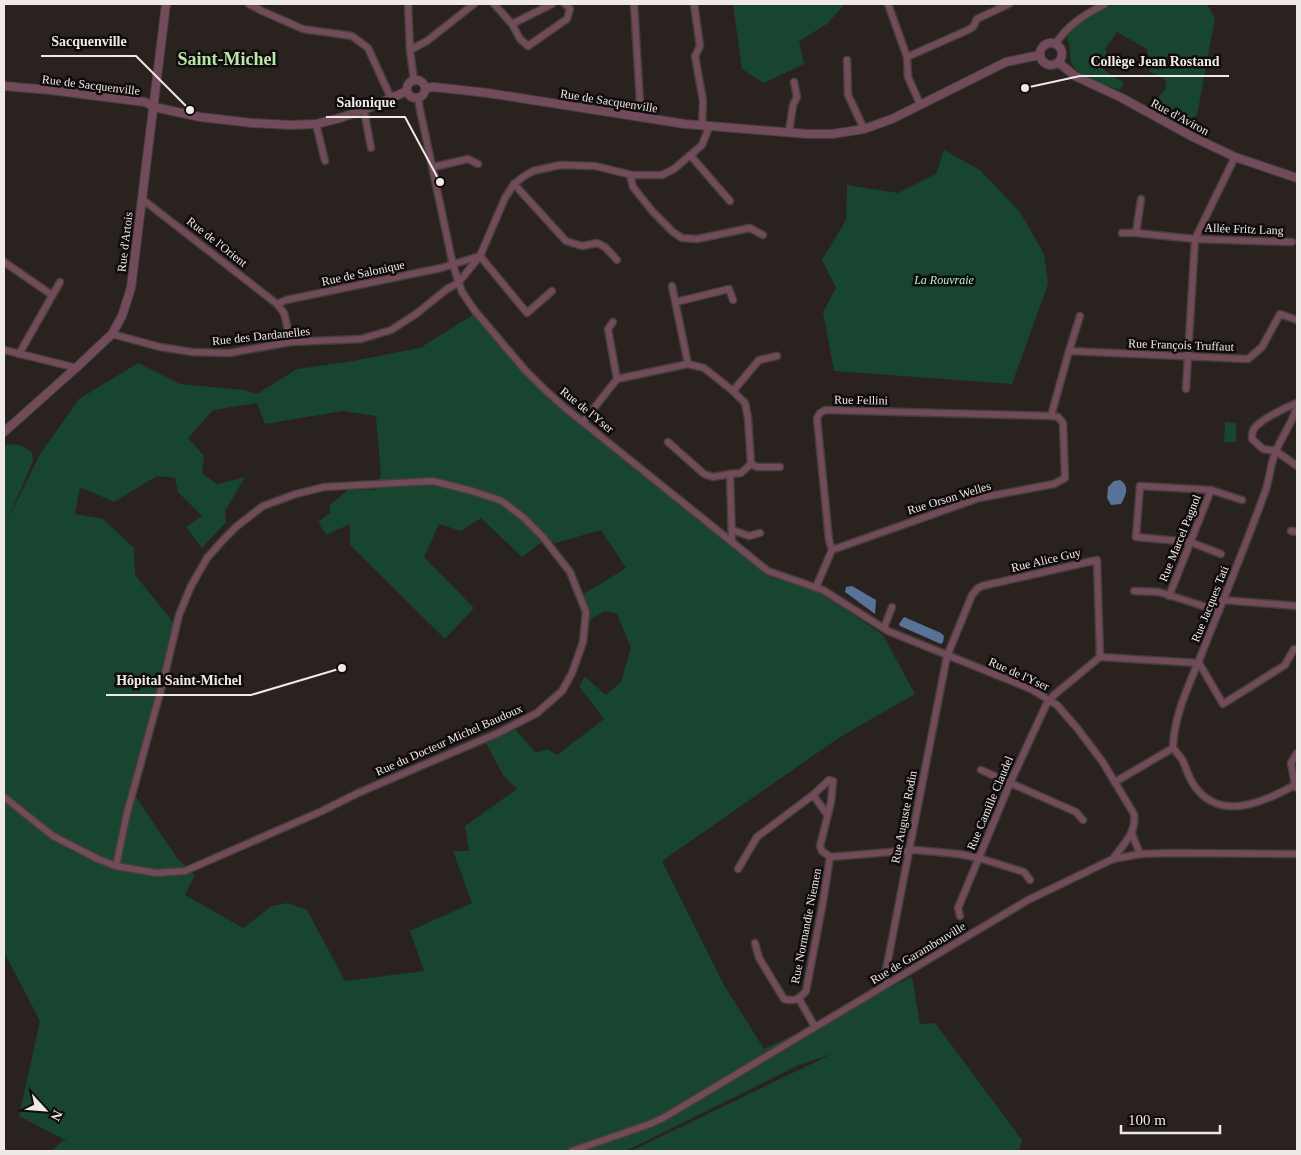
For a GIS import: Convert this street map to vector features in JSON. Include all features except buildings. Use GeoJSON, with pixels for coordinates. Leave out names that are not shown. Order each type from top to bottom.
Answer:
{"type":"FeatureCollection","features":[{"type":"Feature","properties":{"kind":"street","name":"Rue d'Artois"},"geometry":{"type":"LineString","coordinates":[[4,432],[77,368],[112,334],[122,316],[131,288],[166,4]]}},
{"type":"Feature","properties":{"kind":"street"},"geometry":{"type":"LineString","coordinates":[[249,4],[303,29],[352,36],[368,48],[391,98]]}},
{"type":"Feature","properties":{"kind":"street"},"geometry":{"type":"LineString","coordinates":[[408,4],[410,50],[414,81]]}},
{"type":"Feature","properties":{"kind":"street"},"geometry":{"type":"LineString","coordinates":[[410,50],[426,42],[474,4]]}},
{"type":"Feature","properties":{"kind":"street"},"geometry":{"type":"LineString","coordinates":[[494,4],[512,24],[520,39],[528,46],[568,19],[570,8],[564,4]]}},
{"type":"Feature","properties":{"kind":"street"},"geometry":{"type":"LineString","coordinates":[[512,24],[552,4]]}},
{"type":"Feature","properties":{"kind":"street"},"geometry":{"type":"LineString","coordinates":[[634,4],[641,118]]}},
{"type":"Feature","properties":{"kind":"street"},"geometry":{"type":"LineString","coordinates":[[617,260],[597,243],[582,246],[566,241],[514,184],[533,171],[560,165],[595,166],[632,175],[662,175],[674,169],[702,145],[705,127],[703,101],[695,56],[700,46],[694,4]]}},
{"type":"Feature","properties":{"kind":"street"},"geometry":{"type":"LineString","coordinates":[[888,4],[906,58],[908,77],[920,104]]}},
{"type":"Feature","properties":{"kind":"street"},"geometry":{"type":"LineString","coordinates":[[906,58],[968,30],[973,27],[976,19],[1009,4]]}},
{"type":"Feature","properties":{"kind":"street"},"geometry":{"type":"LineString","coordinates":[[1056,43],[1065,30],[1082,17],[1105,4]]}},
{"type":"Feature","properties":{"kind":"street"},"geometry":{"type":"LineString","coordinates":[[1052,42],[1056,43],[1063,52],[1061,60],[1052,66],[1048,65],[1042,61],[1040,51],[1045,45],[1052,42]]}},
{"type":"Feature","properties":{"kind":"street","name":"Rue de Sacquenville"},"geometry":{"type":"LineString","coordinates":[[425,88],[434,87],[488,93],[705,127],[832,134],[864,129],[892,119],[1006,62],[1040,56]]}},
{"type":"Feature","properties":{"kind":"street"},"geometry":{"type":"LineString","coordinates":[[847,60],[848,95],[864,129]]}},
{"type":"Feature","properties":{"kind":"street","name":"Rue d'Aviron"},"geometry":{"type":"LineString","coordinates":[[1059,63],[1075,76],[1122,98],[1235,158],[1297,178]]}},
{"type":"Feature","properties":{"kind":"street"},"geometry":{"type":"LineString","coordinates":[[414,81],[421,82],[425,88],[424,94],[419,98],[410,96],[407,91],[408,85],[414,81]]}},
{"type":"Feature","properties":{"kind":"street"},"geometry":{"type":"LineString","coordinates":[[789,132],[793,105],[797,97],[794,82]]}},
{"type":"Feature","properties":{"kind":"street","name":"Rue de Sacquenville"},"geometry":{"type":"LineString","coordinates":[[4,86],[145,102],[154,107],[200,117],[290,125],[316,124],[340,118],[364,110],[407,91]]}},
{"type":"Feature","properties":{"kind":"street","name":"Rue de l'Yser"},"geometry":{"type":"LineString","coordinates":[[419,98],[458,283],[475,311],[525,370],[583,422],[768,571],[816,587],[834,596],[884,628],[947,656],[1031,689],[1050,700],[1063,711],[1102,761],[1134,814],[1135,822],[1132,834],[1140,854]]}},
{"type":"Feature","properties":{"kind":"street"},"geometry":{"type":"LineString","coordinates":[[364,110],[371,148]]}},
{"type":"Feature","properties":{"kind":"street"},"geometry":{"type":"LineString","coordinates":[[316,124],[325,161]]}},
{"type":"Feature","properties":{"kind":"street"},"geometry":{"type":"LineString","coordinates":[[690,155],[730,201]]}},
{"type":"Feature","properties":{"kind":"street"},"geometry":{"type":"LineString","coordinates":[[1186,389],[1195,239],[1235,158]]}},
{"type":"Feature","properties":{"kind":"street"},"geometry":{"type":"LineString","coordinates":[[433,167],[468,159],[478,164]]}},
{"type":"Feature","properties":{"kind":"street"},"geometry":{"type":"LineString","coordinates":[[632,175],[633,186],[653,212],[673,232],[682,238],[696,239],[750,228],[763,235]]}},
{"type":"Feature","properties":{"kind":"street","name":"Rue des Dardanelles"},"geometry":{"type":"LineString","coordinates":[[112,334],[160,348],[192,352],[229,352],[291,342],[361,339],[390,330],[416,314],[447,289],[458,283],[480,256],[505,198],[514,184]]}},
{"type":"Feature","properties":{"kind":"street","name":"Rue de l'Orient"},"geometry":{"type":"LineString","coordinates":[[142,199],[277,304]]}},
{"type":"Feature","properties":{"kind":"street"},"geometry":{"type":"LineString","coordinates":[[1136,233],[1141,199]]}},
{"type":"Feature","properties":{"kind":"street","name":"Allée Fritz Lang"},"geometry":{"type":"LineString","coordinates":[[1122,233],[1195,239],[1292,242]]}},
{"type":"Feature","properties":{"kind":"street"},"geometry":{"type":"LineString","coordinates":[[480,256],[527,314],[552,291]]}},
{"type":"Feature","properties":{"kind":"street","name":"Rue de Salonique"},"geometry":{"type":"LineString","coordinates":[[277,304],[286,300],[453,265],[480,256]]}},
{"type":"Feature","properties":{"kind":"street"},"geometry":{"type":"LineString","coordinates":[[4,262],[52,295]]}},
{"type":"Feature","properties":{"kind":"street"},"geometry":{"type":"LineString","coordinates":[[19,354],[60,282]]}},
{"type":"Feature","properties":{"kind":"street"},"geometry":{"type":"LineString","coordinates":[[672,286],[688,364]]}},
{"type":"Feature","properties":{"kind":"street"},"geometry":{"type":"LineString","coordinates":[[676,302],[729,289],[733,300]]}},
{"type":"Feature","properties":{"kind":"street"},"geometry":{"type":"LineString","coordinates":[[277,304],[284,313],[291,342]]}},
{"type":"Feature","properties":{"kind":"street","name":"Rue François Truffaut"},"geometry":{"type":"LineString","coordinates":[[1069,351],[1248,358],[1262,347],[1280,314],[1297,320]]}},
{"type":"Feature","properties":{"kind":"street"},"geometry":{"type":"LineString","coordinates":[[1051,416],[1080,316]]}},
{"type":"Feature","properties":{"kind":"street"},"geometry":{"type":"LineString","coordinates":[[613,322],[608,329],[617,379]]}},
{"type":"Feature","properties":{"kind":"street"},"geometry":{"type":"LineString","coordinates":[[4,350],[77,368]]}},
{"type":"Feature","properties":{"kind":"street"},"geometry":{"type":"LineString","coordinates":[[733,390],[759,360],[778,356]]}},
{"type":"Feature","properties":{"kind":"street"},"geometry":{"type":"LineString","coordinates":[[583,422],[617,379],[688,364],[704,368],[733,390],[745,403],[748,418],[751,464]]}},
{"type":"Feature","properties":{"kind":"street"},"geometry":{"type":"LineString","coordinates":[[1297,405],[1257,425],[1253,430],[1252,439],[1262,449],[1276,451],[1297,466]]}},
{"type":"Feature","properties":{"kind":"street","name":"Rue Jacques Tati"},"geometry":{"type":"LineString","coordinates":[[1173,748],[1178,712],[1199,663],[1222,600],[1235,573],[1267,486],[1276,451],[1294,418],[1297,405]]}},
{"type":"Feature","properties":{"kind":"street","name":"Rue Fellini"},"geometry":{"type":"LineString","coordinates":[[832,550],[829,540],[817,418],[820,413],[825,410],[1051,416]]}},
{"type":"Feature","properties":{"kind":"street","name":"Rue Orson Welles"},"geometry":{"type":"LineString","coordinates":[[832,550],[979,498],[1054,484],[1065,478],[1063,423],[1058,417],[1051,416]]}},
{"type":"Feature","properties":{"kind":"street"},"geometry":{"type":"LineString","coordinates":[[668,442],[704,474],[713,477],[740,473],[751,464]]}},
{"type":"Feature","properties":{"kind":"street"},"geometry":{"type":"LineString","coordinates":[[751,464],[757,467],[780,467]]}},
{"type":"Feature","properties":{"kind":"street"},"geometry":{"type":"LineString","coordinates":[[730,474],[732,542]]}},
{"type":"Feature","properties":{"kind":"street","name":"Rue du Docteur Michel Baudoux"},"geometry":{"type":"LineString","coordinates":[[4,796],[53,836],[98,859],[116,866],[156,873],[185,871],[498,733],[537,713],[562,691],[572,672],[583,642],[586,612],[570,572],[542,536],[524,518],[502,501],[472,491],[433,482],[324,487],[296,494],[263,506],[237,526],[207,558],[191,586],[179,615],[127,813],[116,866]]}},
{"type":"Feature","properties":{"kind":"street"},"geometry":{"type":"LineString","coordinates":[[1221,554],[1190,542],[1136,537],[1140,486],[1211,490],[1242,500]]}},
{"type":"Feature","properties":{"kind":"street","name":"Rue Marcel Pagnol"},"geometry":{"type":"LineString","coordinates":[[1169,596],[1211,490]]}},
{"type":"Feature","properties":{"kind":"street"},"geometry":{"type":"LineString","coordinates":[[732,530],[750,536],[760,533]]}},
{"type":"Feature","properties":{"kind":"street"},"geometry":{"type":"LineString","coordinates":[[816,587],[832,550]]}},
{"type":"Feature","properties":{"kind":"street","name":"Rue Alice Guy"},"geometry":{"type":"LineString","coordinates":[[947,656],[972,595],[978,588],[1097,560],[1100,657]]}},
{"type":"Feature","properties":{"kind":"street"},"geometry":{"type":"LineString","coordinates":[[1134,591],[1160,592],[1219,611]]}},
{"type":"Feature","properties":{"kind":"street"},"geometry":{"type":"LineString","coordinates":[[1222,600],[1297,606]]}},
{"type":"Feature","properties":{"kind":"street"},"geometry":{"type":"LineString","coordinates":[[884,628],[892,607]]}},
{"type":"Feature","properties":{"kind":"street"},"geometry":{"type":"LineString","coordinates":[[1050,700],[1100,657],[1199,663],[1224,704],[1285,665],[1294,649]]}},
{"type":"Feature","properties":{"kind":"street","name":"Rue Auguste Rodin"},"geometry":{"type":"LineString","coordinates":[[888,983],[885,975],[947,656]]}},
{"type":"Feature","properties":{"kind":"street","name":"Rue Camille Claudel"},"geometry":{"type":"LineString","coordinates":[[960,916],[958,908],[1010,783],[1050,700]]}},
{"type":"Feature","properties":{"kind":"street"},"geometry":{"type":"LineString","coordinates":[[1115,782],[1173,748],[1196,789],[1212,802],[1221,805],[1240,806],[1270,798],[1296,787],[1291,763],[1297,753]]}},
{"type":"Feature","properties":{"kind":"street"},"geometry":{"type":"LineString","coordinates":[[981,770],[1076,812],[1083,820]]}},
{"type":"Feature","properties":{"kind":"street"},"geometry":{"type":"LineString","coordinates":[[738,868],[757,838],[829,780],[833,781],[831,802],[820,846],[822,851],[830,857]]}},
{"type":"Feature","properties":{"kind":"street"},"geometry":{"type":"LineString","coordinates":[[813,794],[827,814]]}},
{"type":"Feature","properties":{"kind":"street"},"geometry":{"type":"LineString","coordinates":[[1113,859],[1132,834]]}},
{"type":"Feature","properties":{"kind":"street","name":"Rue Normandie Niemen"},"geometry":{"type":"LineString","coordinates":[[755,943],[759,958],[784,999],[792,1001],[798,999],[806,991],[830,857],[910,851],[959,854],[1024,872],[1030,880]]}},
{"type":"Feature","properties":{"kind":"street","name":"Rue de Garambouville"},"geometry":{"type":"LineString","coordinates":[[572,1151],[663,1118],[1028,900],[1113,859],[1140,854],[1169,853],[1297,854]]}},
{"type":"Feature","properties":{"kind":"street"},"geometry":{"type":"LineString","coordinates":[[798,999],[815,1027]]}},
{"type":"Feature","properties":{"kind":"green space"},"geometry":{"type":"Polygon","coordinates":[[[733,4],[845,4],[827,24],[799,41],[804,64],[764,83],[742,69],[733,4]]]}},
{"type":"Feature","properties":{"kind":"green space"},"geometry":{"type":"Polygon","coordinates":[[[1115,4],[1207,4],[1215,18],[1197,115],[1183,124],[1149,107],[1165,90],[1166,82],[1163,77],[1149,72],[1153,59],[1148,55],[1147,49],[1117,32],[1105,49],[1108,55],[1103,65],[1104,70],[1124,83],[1120,90],[1093,80],[1075,69],[1071,61],[1067,38],[1071,31],[1081,21],[1115,4]]]}},
{"type":"Feature","properties":{"kind":"green space","name":"La Rouvraie"},"geometry":{"type":"Polygon","coordinates":[[[944,150],[980,170],[1020,212],[1044,254],[1048,284],[1012,384],[834,371],[823,312],[836,288],[822,260],[846,220],[847,185],[898,193],[936,174],[944,150]]]}},
{"type":"Feature","properties":{"kind":"green space"},"geometry":{"type":"Polygon","coordinates":[[[474,314],[544,393],[658,483],[770,577],[821,592],[883,635],[915,694],[840,737],[662,861],[724,985],[764,1049],[912,977],[920,1024],[935,1023],[1022,1140],[1019,1151],[631,1151],[832,1054],[799,1065],[626,1151],[52,1151],[62,1141],[67,1141],[19,1116],[40,1021],[4,952],[4,445],[16,444],[26,448],[32,453],[33,461],[8,519],[40,454],[79,399],[138,363],[180,384],[245,390],[257,394],[297,369],[347,362],[420,348],[474,314]],[[257,403],[213,410],[188,438],[204,456],[202,473],[217,484],[245,477],[225,511],[226,522],[202,548],[186,527],[202,516],[178,492],[175,478],[157,476],[114,502],[80,487],[75,514],[103,519],[134,548],[135,575],[174,623],[134,794],[177,858],[195,875],[185,895],[243,928],[272,906],[288,903],[307,910],[345,981],[424,971],[410,931],[472,903],[453,851],[469,851],[465,826],[517,789],[503,775],[486,743],[515,729],[536,753],[547,749],[557,755],[604,719],[579,686],[585,677],[606,695],[621,682],[631,648],[617,614],[605,611],[590,620],[584,594],[626,568],[601,530],[556,543],[546,539],[522,557],[481,518],[461,531],[439,524],[424,557],[474,608],[445,639],[350,545],[350,524],[326,535],[318,522],[331,512],[329,506],[349,489],[376,490],[381,475],[376,416],[343,411],[265,424],[257,403]]]}},
{"type":"Feature","properties":{"kind":"green space"},"geometry":{"type":"Polygon","coordinates":[[[1225,422],[1236,423],[1236,442],[1224,442],[1225,422]]]}},
{"type":"Feature","properties":{"kind":"water"},"geometry":{"type":"Polygon","coordinates":[[[1120,480],[1126,488],[1124,497],[1121,504],[1111,505],[1107,498],[1108,487],[1114,481],[1120,480]]]}},
{"type":"Feature","properties":{"kind":"water"},"geometry":{"type":"Polygon","coordinates":[[[852,586],[876,600],[875,614],[845,592],[846,587],[852,586]]]}},
{"type":"Feature","properties":{"kind":"water"},"geometry":{"type":"Polygon","coordinates":[[[904,617],[941,633],[944,636],[943,642],[941,644],[900,626],[899,624],[904,617]]]}},
{"type":"Feature","properties":{"kind":"place","name":"Collège Jean Rostand"},"geometry":{"type":"Point","coordinates":[1025,88]}},
{"type":"Feature","properties":{"kind":"place","name":"Sacquenville"},"geometry":{"type":"Point","coordinates":[190,110]}},
{"type":"Feature","properties":{"kind":"place","name":"Salonique"},"geometry":{"type":"Point","coordinates":[440,182]}},
{"type":"Feature","properties":{"kind":"place","name":"Hôpital Saint-Michel"},"geometry":{"type":"Point","coordinates":[342,668]}},
{"type":"Feature","properties":{"kind":"district","name":"Saint-Michel"},"geometry":{"type":"Point","coordinates":[227,59]}}]}
